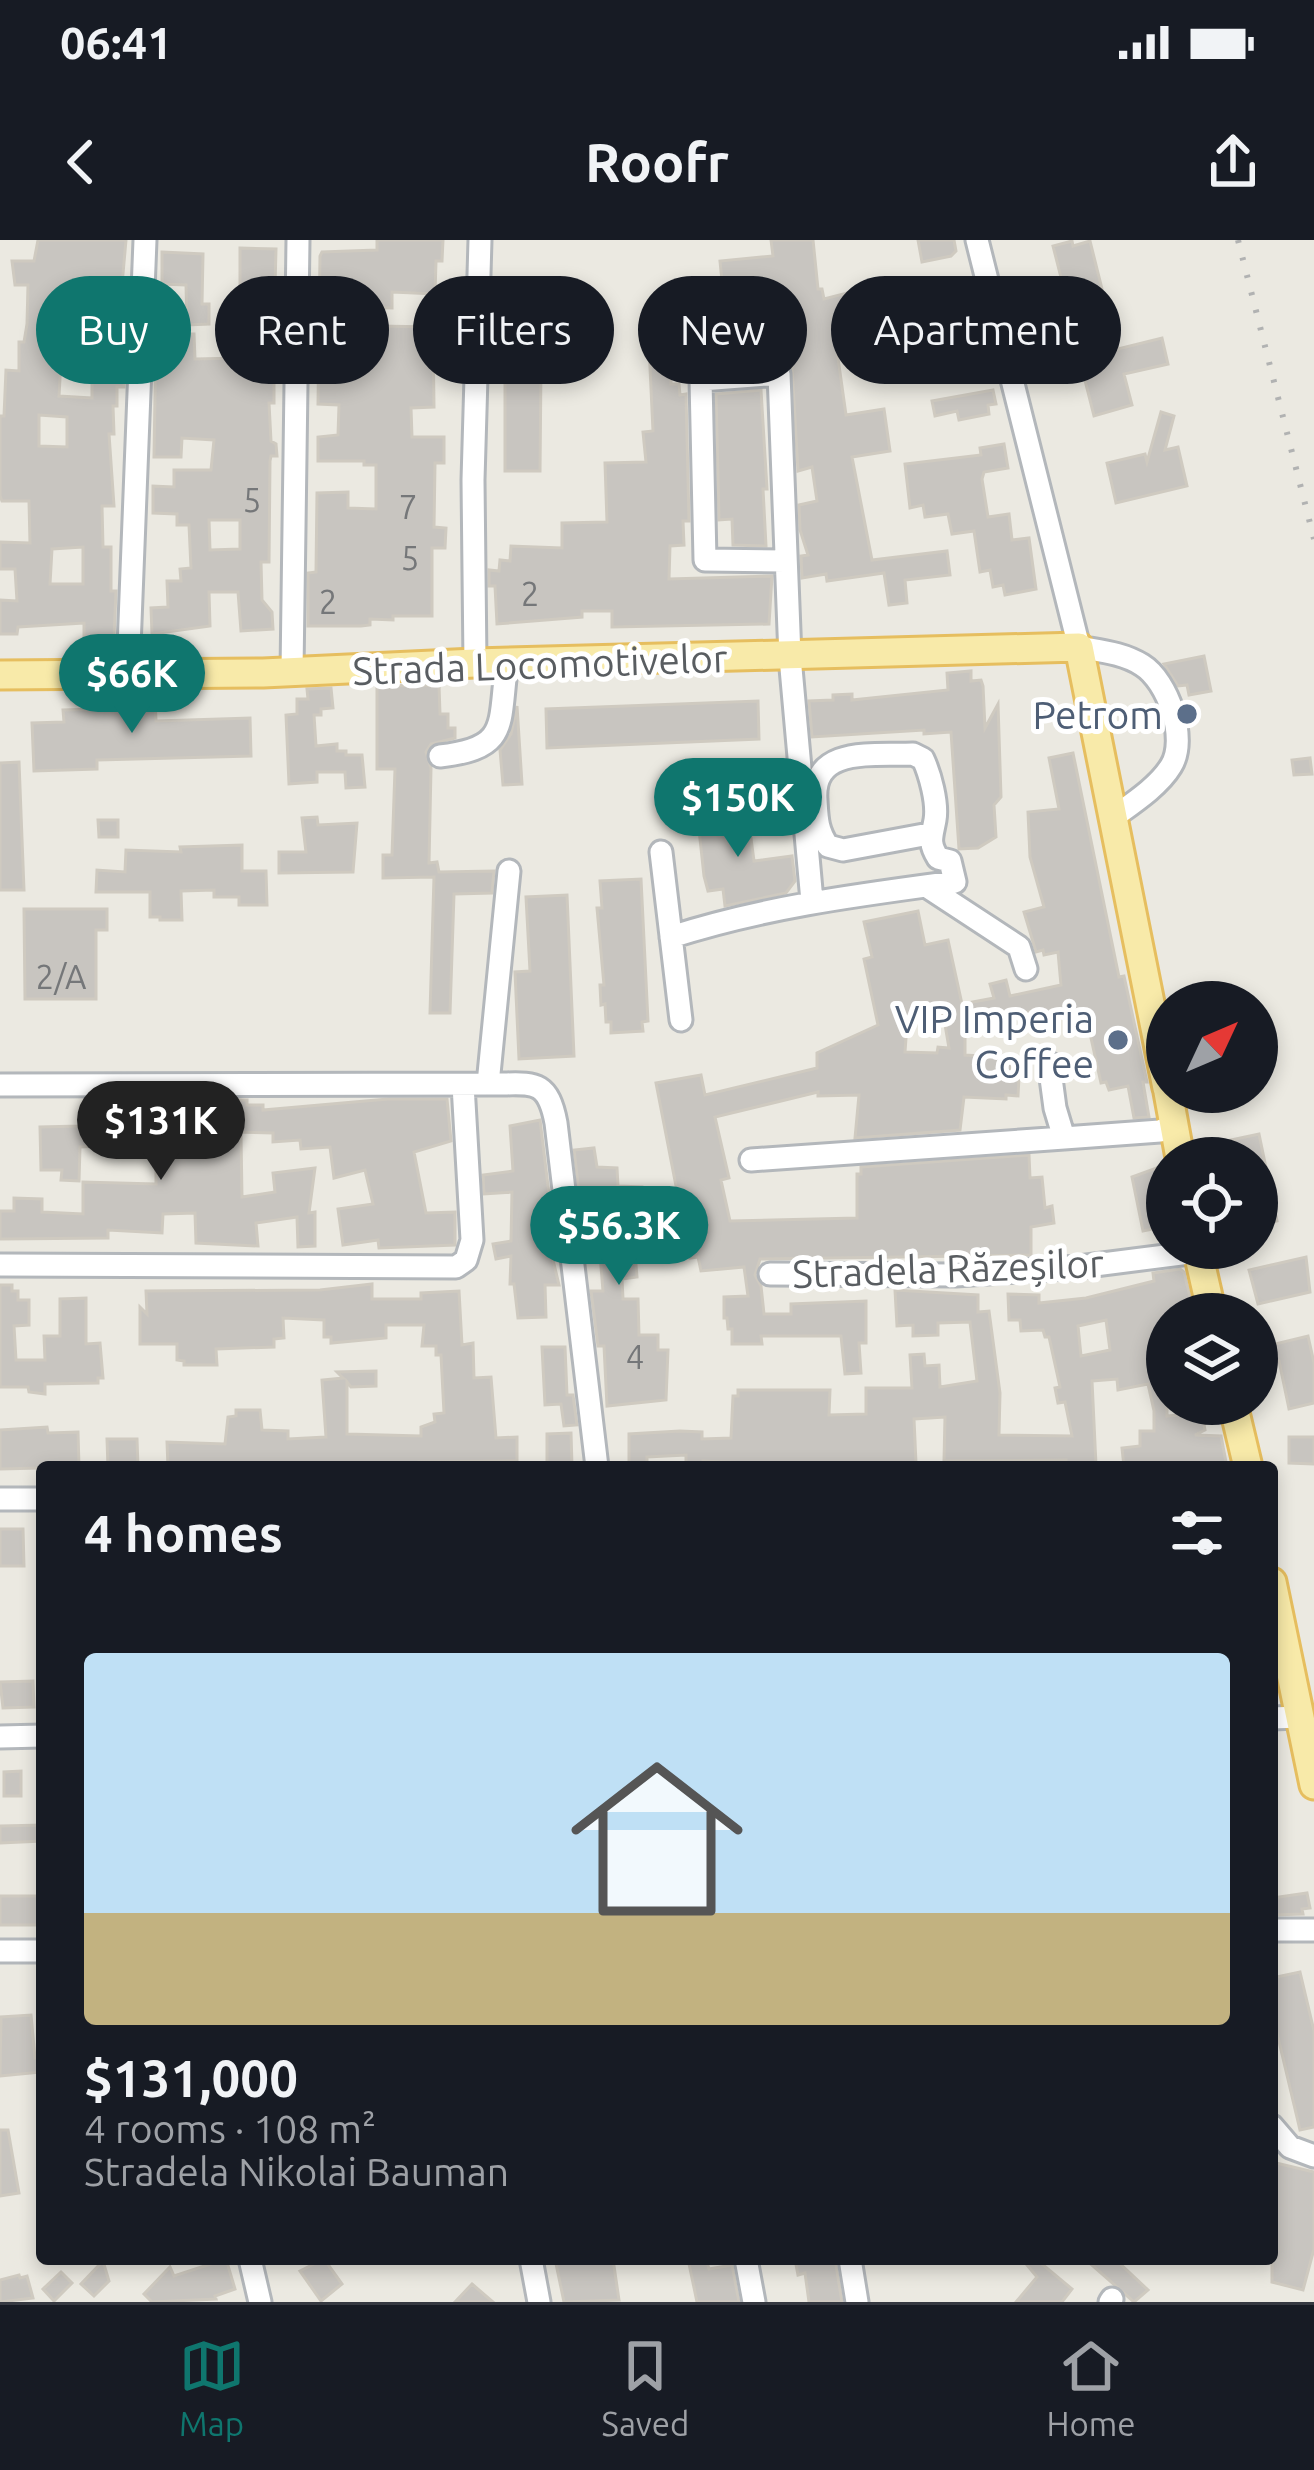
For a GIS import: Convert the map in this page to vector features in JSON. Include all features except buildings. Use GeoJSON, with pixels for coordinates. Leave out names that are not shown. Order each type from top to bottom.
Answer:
{"type":"FeatureCollection","features":[{"type":"Feature","properties":{"kind":"main road","name":"Strada Locomotivelor"},"geometry":{"type":"LineString","coordinates":[[0,675],[1079,647]]}},
{"type":"Feature","properties":{"kind":"main road"},"geometry":{"type":"LineString","coordinates":[[1079,647],[1146,981]]}},
{"type":"Feature","properties":{"kind":"main road"},"geometry":{"type":"LineString","coordinates":[[1172,1113],[1176,1137]]}},
{"type":"Feature","properties":{"kind":"main road"},"geometry":{"type":"LineString","coordinates":[[1238,1425],[1247,1461]]}},
{"type":"Feature","properties":{"kind":"main road"},"geometry":{"type":"LineString","coordinates":[[1278,1640],[1286,1717],[1314,1785]]}},
{"type":"Feature","properties":{"kind":"street"},"geometry":{"type":"LineString","coordinates":[[128,673],[145,240]]}},
{"type":"Feature","properties":{"kind":"street"},"geometry":{"type":"LineString","coordinates":[[292,671],[298,240]]}},
{"type":"Feature","properties":{"kind":"street"},"geometry":{"type":"LineString","coordinates":[[475,663],[473,480],[480,240]]}},
{"type":"Feature","properties":{"kind":"street"},"geometry":{"type":"LineString","coordinates":[[977,240],[1079,647],[1128,657],[1148,668],[1166,694],[1178,734],[1173,764],[1115,816]]}},
{"type":"Feature","properties":{"kind":"street"},"geometry":{"type":"LineString","coordinates":[[785,561],[705,560],[701,380],[779,374],[790,657],[812,901]]}},
{"type":"Feature","properties":{"kind":"street"},"geometry":{"type":"LineString","coordinates":[[440,756],[476,752],[497,733],[507,663]]}},
{"type":"Feature","properties":{"kind":"street"},"geometry":{"type":"LineString","coordinates":[[671,937],[733,917],[812,901],[955,882],[950,861],[938,858],[929,834],[936,817],[927,767],[913,754],[841,757],[814,781],[818,831],[828,845],[842,850],[929,834]]}},
{"type":"Feature","properties":{"kind":"street"},"geometry":{"type":"LineString","coordinates":[[661,852],[681,1020]]}},
{"type":"Feature","properties":{"kind":"street"},"geometry":{"type":"LineString","coordinates":[[488,1084],[509,871]]}},
{"type":"Feature","properties":{"kind":"street"},"geometry":{"type":"LineString","coordinates":[[926,886],[1019,947],[1026,969]]}},
{"type":"Feature","properties":{"kind":"street"},"geometry":{"type":"LineString","coordinates":[[1049,1063],[1064,1138]]}},
{"type":"Feature","properties":{"kind":"street"},"geometry":{"type":"LineString","coordinates":[[0,1085],[488,1084],[545,1090],[556,1124],[596,1461]]}},
{"type":"Feature","properties":{"kind":"street"},"geometry":{"type":"LineString","coordinates":[[0,1265],[456,1267],[466,1260],[472,1240],[464,1085]]}},
{"type":"Feature","properties":{"kind":"street"},"geometry":{"type":"LineString","coordinates":[[751,1160],[1160,1131],[1174,1125]]}},
{"type":"Feature","properties":{"kind":"street","name":"Stradela Răzeșilor"},"geometry":{"type":"LineString","coordinates":[[770,1274],[956,1274],[1079,1267],[1146,1257]]}},
{"type":"Feature","properties":{"kind":"street"},"geometry":{"type":"LineString","coordinates":[[0,1499],[36,1499]]}},
{"type":"Feature","properties":{"kind":"street"},"geometry":{"type":"LineString","coordinates":[[0,1737],[36,1736]]}},
{"type":"Feature","properties":{"kind":"street"},"geometry":{"type":"LineString","coordinates":[[1278,1930],[1314,1930]]}},
{"type":"Feature","properties":{"kind":"street"},"geometry":{"type":"LineString","coordinates":[[0,1951],[36,1951]]}},
{"type":"Feature","properties":{"kind":"street"},"geometry":{"type":"LineString","coordinates":[[1278,2133],[1290,2147],[1314,2156]]}},
{"type":"Feature","properties":{"kind":"street"},"geometry":{"type":"LineString","coordinates":[[251,2265],[254,2298]]}},
{"type":"Feature","properties":{"kind":"street"},"geometry":{"type":"LineString","coordinates":[[532,2265],[538,2302]]}},
{"type":"Feature","properties":{"kind":"street"},"geometry":{"type":"LineString","coordinates":[[747,2265],[754,2302]]}},
{"type":"Feature","properties":{"kind":"street"},"geometry":{"type":"LineString","coordinates":[[851,2265],[857,2302]]}},
{"type":"Feature","properties":{"kind":"railway"},"geometry":{"type":"LineString","coordinates":[[1238,240],[1314,539]]}},
{"type":"Feature","properties":{"kind":"place","name":"Petrom"},"geometry":{"type":"Point","coordinates":[1187,714]}},
{"type":"Feature","properties":{"kind":"place","name":"VIP Imperia Coffee"},"geometry":{"type":"Point","coordinates":[1118,1040]}}]}
